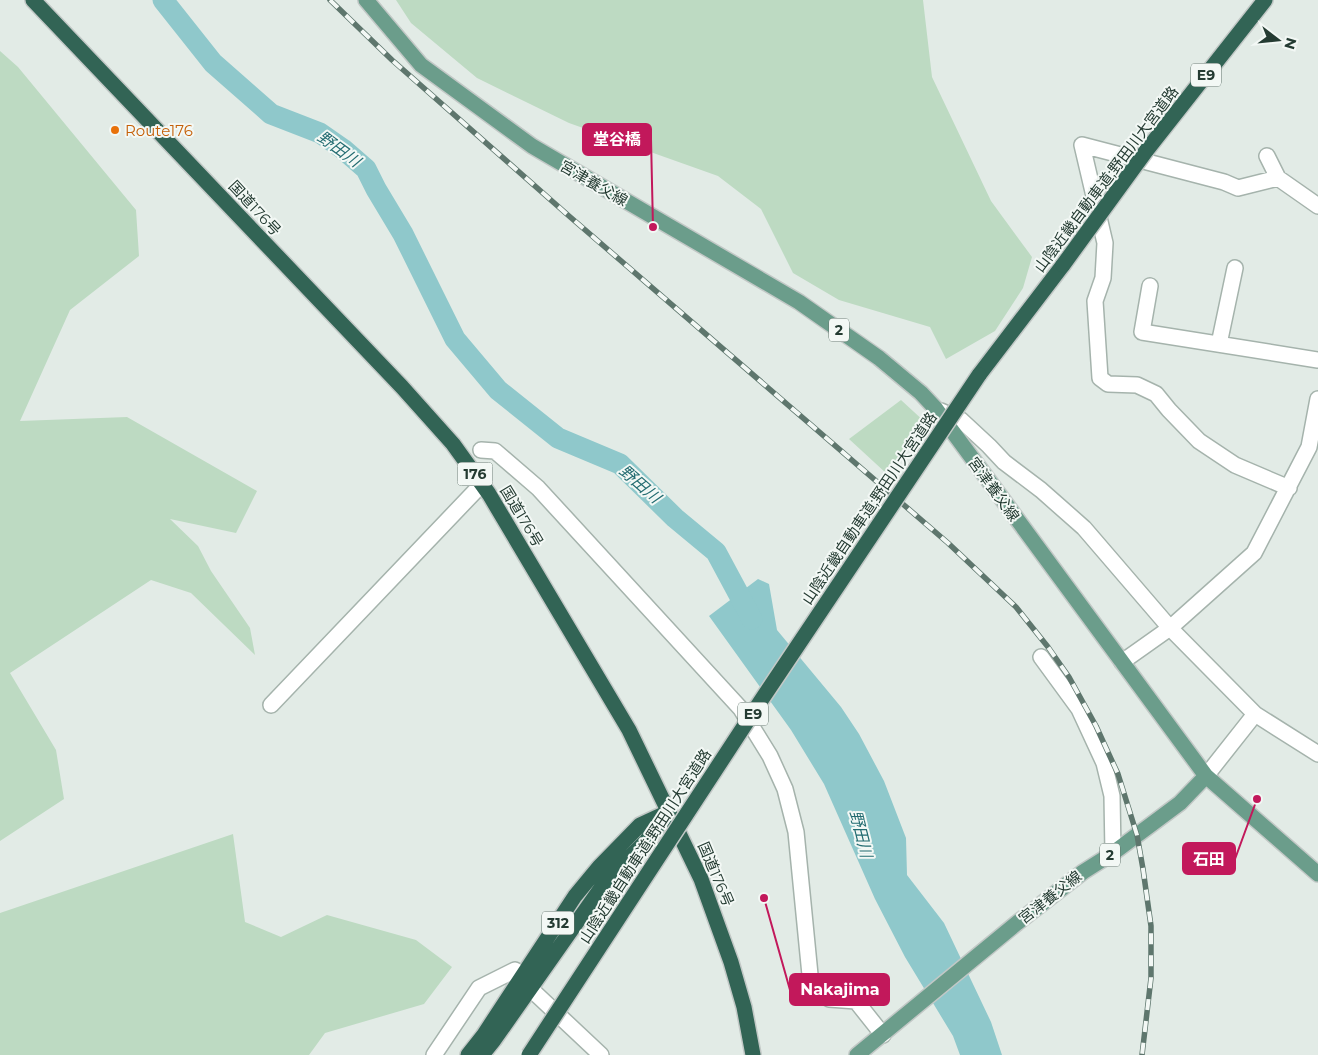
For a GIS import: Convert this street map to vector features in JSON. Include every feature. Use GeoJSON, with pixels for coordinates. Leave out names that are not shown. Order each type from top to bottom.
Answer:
{"type":"FeatureCollection","features":[{"type":"Feature","properties":{"kind":"highway","name":"国道176号"},"geometry":{"type":"LineString","coordinates":[[33,0],[402,387],[453,444],[482,484],[629,730],[701,879],[718,923],[744,1007],[753,1055]]}},
{"type":"Feature","properties":{"kind":"highway","name":"山陰近畿自動車道;野田川大宮道路"},"geometry":{"type":"LineString","coordinates":[[529,1055],[756,708],[980,375],[1146,151],[1265,0]]}},
{"type":"Feature","properties":{"kind":"highway","name":"312"},"geometry":{"type":"LineString","coordinates":[[468,1055],[483,1036],[575,896],[599,867],[640,825],[668,812]]}},
{"type":"Feature","properties":{"kind":"highway","name":"312"},"geometry":{"type":"LineString","coordinates":[[482,1055],[608,878],[646,841],[668,812]]}},
{"type":"Feature","properties":{"kind":"main road","name":"宮津養父線"},"geometry":{"type":"LineString","coordinates":[[366,0],[421,65],[532,146],[799,302],[879,358],[921,394],[936,409],[1206,776],[1180,803],[1113,853],[1083,872],[1010,929],[857,1055]]}},
{"type":"Feature","properties":{"kind":"main road"},"geometry":{"type":"LineString","coordinates":[[1206,776],[1318,874]]}},
{"type":"Feature","properties":{"kind":"street"},"geometry":{"type":"LineString","coordinates":[[1278,178],[1238,188],[1224,182],[1082,145],[1105,242],[1103,278],[1096,301],[1100,378],[1108,384],[1137,385],[1156,394],[1200,441],[1235,465],[1288,488]]}},
{"type":"Feature","properties":{"kind":"street"},"geometry":{"type":"LineString","coordinates":[[1267,156],[1278,178],[1318,206]]}},
{"type":"Feature","properties":{"kind":"street"},"geometry":{"type":"LineString","coordinates":[[1218,344],[1235,268]]}},
{"type":"Feature","properties":{"kind":"street"},"geometry":{"type":"LineString","coordinates":[[1150,286],[1142,332],[1318,360]]}},
{"type":"Feature","properties":{"kind":"street"},"geometry":{"type":"LineString","coordinates":[[1122,662],[1170,628],[1254,553],[1288,488],[1314,451],[1318,399]]}},
{"type":"Feature","properties":{"kind":"street"},"geometry":{"type":"LineString","coordinates":[[936,409],[961,420],[990,446],[1004,462],[1041,490],[1084,528],[1170,628],[1255,714],[1318,754]]}},
{"type":"Feature","properties":{"kind":"street"},"geometry":{"type":"LineString","coordinates":[[481,450],[495,451],[538,488],[741,709],[774,764],[785,789],[796,832],[811,985],[830,999],[856,1001],[886,1032]]}},
{"type":"Feature","properties":{"kind":"street"},"geometry":{"type":"LineString","coordinates":[[271,705],[482,484]]}},
{"type":"Feature","properties":{"kind":"street"},"geometry":{"type":"LineString","coordinates":[[1040,657],[1080,709],[1104,763],[1112,796],[1113,853]]}},
{"type":"Feature","properties":{"kind":"street"},"geometry":{"type":"LineString","coordinates":[[1206,776],[1255,714]]}},
{"type":"Feature","properties":{"kind":"street"},"geometry":{"type":"LineString","coordinates":[[434,1055],[479,988],[515,970],[518,973]]}},
{"type":"Feature","properties":{"kind":"street"},"geometry":{"type":"LineString","coordinates":[[535,993],[601,1055]]}},
{"type":"Feature","properties":{"kind":"green space"},"geometry":{"type":"Polygon","coordinates":[[[396,0],[923,0],[932,77],[991,201],[1032,257],[1023,288],[995,331],[946,359],[930,327],[839,300],[793,273],[761,209],[718,176],[569,123],[477,78],[411,23],[396,0]]]}},
{"type":"Feature","properties":{"kind":"green space"},"geometry":{"type":"Polygon","coordinates":[[[0,51],[18,67],[136,210],[139,256],[70,310],[20,421],[127,417],[257,491],[236,533],[170,519],[198,546],[211,571],[250,628],[255,655],[191,593],[151,580],[10,673],[56,750],[64,799],[0,841],[0,51]]]}},
{"type":"Feature","properties":{"kind":"green space"},"geometry":{"type":"Polygon","coordinates":[[[901,400],[926,423],[887,474],[849,439],[901,400]]]}},
{"type":"Feature","properties":{"kind":"green space"},"geometry":{"type":"Polygon","coordinates":[[[233,834],[245,922],[281,937],[327,915],[416,940],[452,967],[424,1004],[325,1033],[309,1055],[0,1055],[0,913],[233,834]]]}},
{"type":"Feature","properties":{"kind":"water"},"geometry":{"type":"Polygon","coordinates":[[[758,579],[769,584],[777,630],[841,707],[859,734],[884,781],[906,838],[907,875],[944,923],[991,1022],[1002,1055],[960,1055],[953,1036],[905,957],[875,899],[824,784],[791,730],[709,616],[758,579]]]}},
{"type":"Feature","properties":{"kind":"waterway","name":"野田川"},"geometry":{"type":"LineString","coordinates":[[163,0],[213,63],[271,114],[320,133],[343,149],[366,169],[403,234],[455,339],[498,390],[558,438],[620,464],[675,518],[716,552],[752,619]]}},
{"type":"Feature","properties":{"kind":"railway"},"geometry":{"type":"LineString","coordinates":[[330,0],[392,60],[569,216],[948,543],[1016,607],[1048,647],[1069,677],[1096,726],[1118,774],[1137,835],[1151,926],[1151,978],[1142,1055]]}},
{"type":"Feature","properties":{"kind":"place","name":"Route176"},"geometry":{"type":"Point","coordinates":[115,130]}},
{"type":"Feature","properties":{"kind":"place","name":"堂谷橋"},"geometry":{"type":"Point","coordinates":[653,227]}},
{"type":"Feature","properties":{"kind":"place","name":"石田"},"geometry":{"type":"Point","coordinates":[1257,799]}},
{"type":"Feature","properties":{"kind":"place","name":"Nakajima"},"geometry":{"type":"Point","coordinates":[764,898]}}]}
